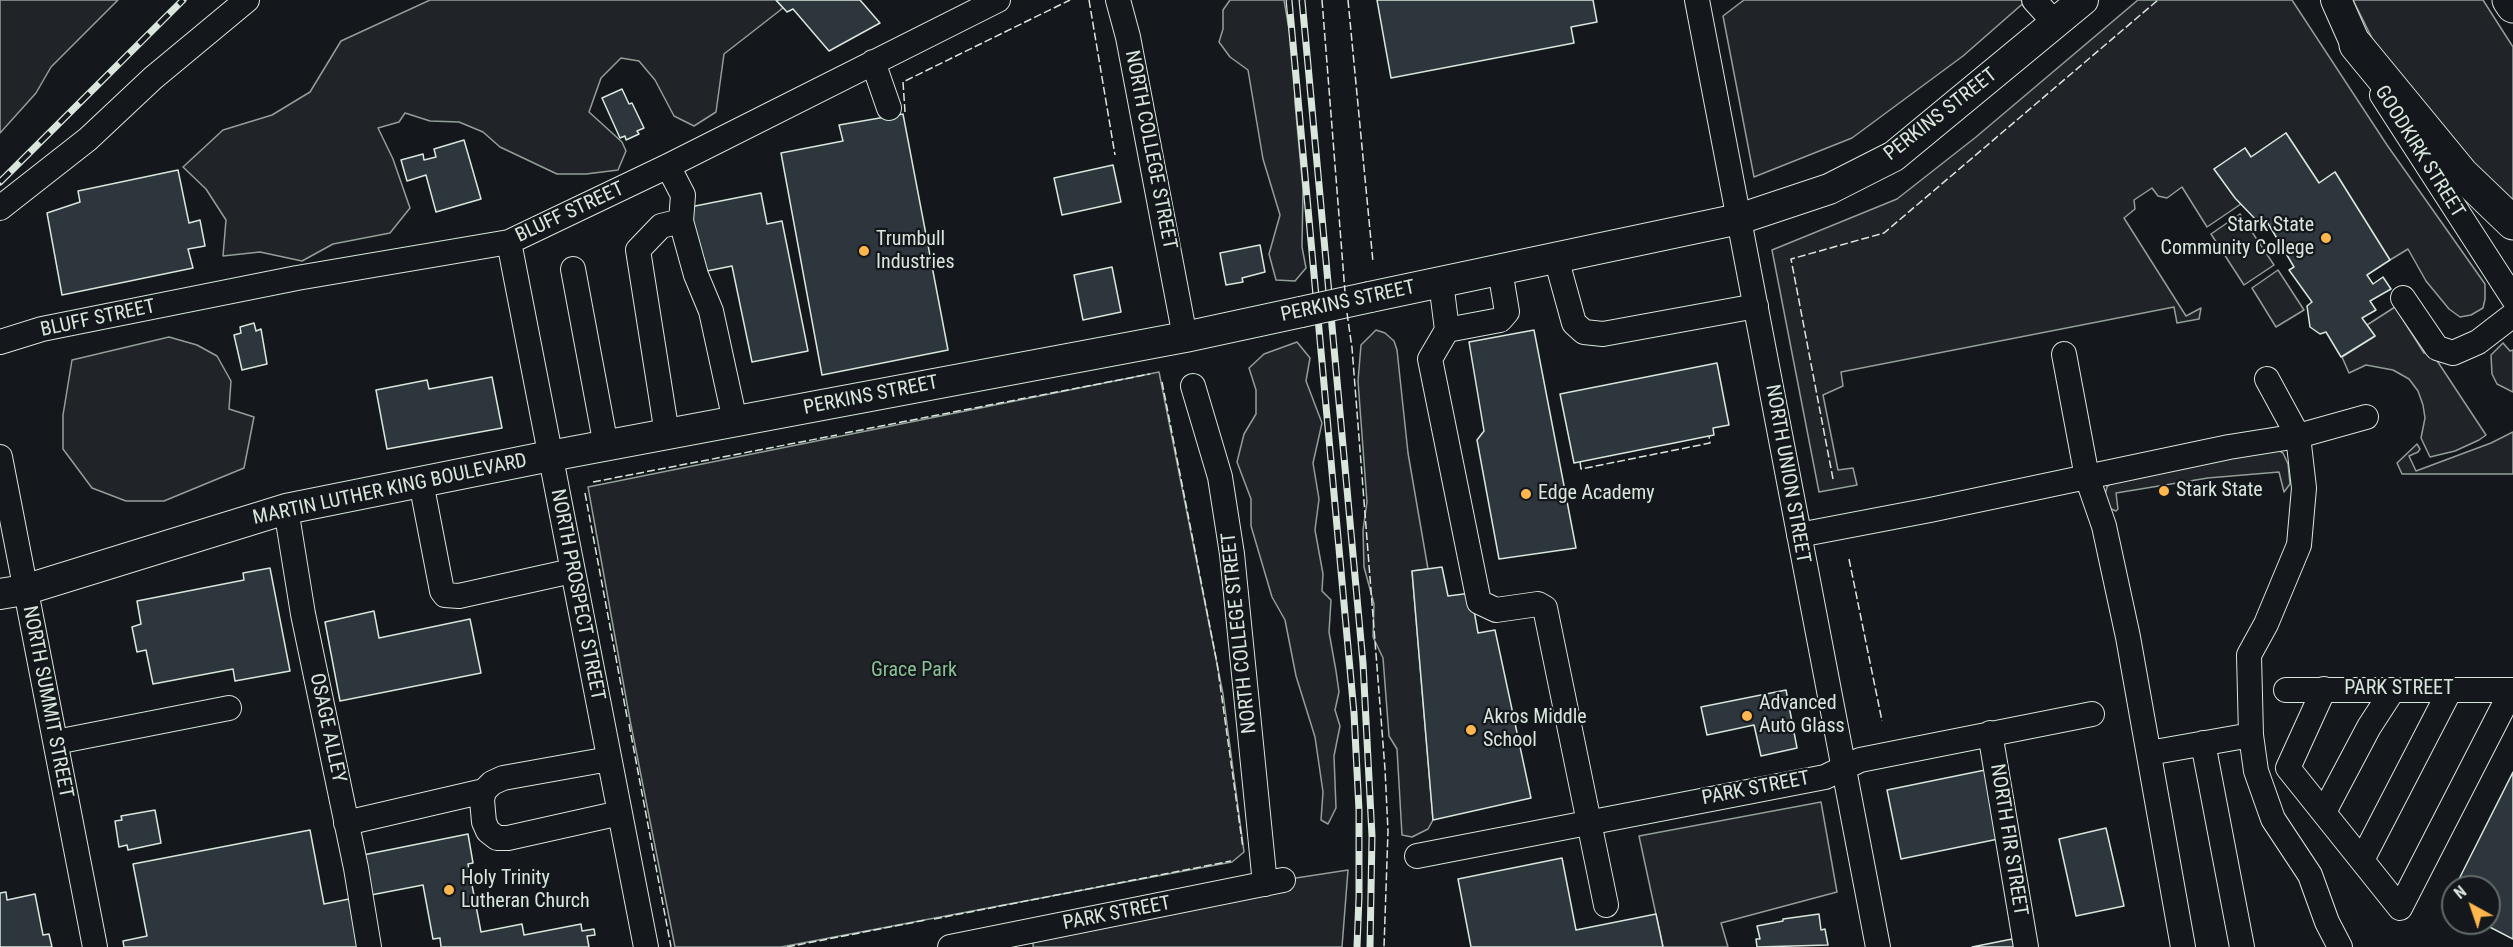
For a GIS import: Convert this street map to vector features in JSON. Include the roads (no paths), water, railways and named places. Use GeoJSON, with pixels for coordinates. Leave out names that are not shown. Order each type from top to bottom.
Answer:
{"type":"FeatureCollection","features":[{"type":"Feature","properties":{"kind":"highway"},"geometry":{"type":"LineString","coordinates":[[2509,0],[2513,6]]}},
{"type":"Feature","properties":{"kind":"highway"},"geometry":{"type":"LineString","coordinates":[[2356,45],[2462,174],[2513,223]]}},
{"type":"Feature","properties":{"kind":"main road","name":"PERKINS STREET"},"geometry":{"type":"LineString","coordinates":[[550,456],[1185,337],[1739,219],[1829,189],[1894,156],[2083,0]]}},
{"type":"Feature","properties":{"kind":"main road","name":"GOODKIRK STREET"},"geometry":{"type":"LineString","coordinates":[[2336,0],[2356,45]]}},
{"type":"Feature","properties":{"kind":"main road","name":"MARTIN LUTHER KING BOULEVARD"},"geometry":{"type":"LineString","coordinates":[[0,606],[12,592],[286,509],[550,456]]}},
{"type":"Feature","properties":{"kind":"street"},"geometry":{"type":"LineString","coordinates":[[0,208],[88,139],[153,78],[248,0]]}},
{"type":"Feature","properties":{"kind":"street","name":"BLUFF STREET"},"geometry":{"type":"LineString","coordinates":[[0,342],[42,329],[285,280],[432,253],[509,242],[668,166],[998,0]]}},
{"type":"Feature","properties":{"kind":"street","name":"NORTH COLLEGE STREET"},"geometry":{"type":"LineString","coordinates":[[1118,0],[1135,71],[1185,337]]}},
{"type":"Feature","properties":{"kind":"street","name":"NORTH UNION STREET"},"geometry":{"type":"LineString","coordinates":[[1697,0],[1878,947]]}},
{"type":"Feature","properties":{"kind":"street"},"geometry":{"type":"LineString","coordinates":[[2034,0],[2055,23]]}},
{"type":"Feature","properties":{"kind":"street","name":"GOODKIRK STREET"},"geometry":{"type":"LineString","coordinates":[[2356,45],[2390,110],[2513,298]]}},
{"type":"Feature","properties":{"kind":"street"},"geometry":{"type":"LineString","coordinates":[[873,62],[889,108]]}},
{"type":"Feature","properties":{"kind":"street"},"geometry":{"type":"LineString","coordinates":[[668,166],[683,195],[681,221],[696,275],[711,310],[735,421]]}},
{"type":"Feature","properties":{"kind":"street"},"geometry":{"type":"LineString","coordinates":[[667,434],[638,250],[662,226],[681,221]]}},
{"type":"Feature","properties":{"kind":"street","name":"NORTH PROSPECT STREET"},"geometry":{"type":"LineString","coordinates":[[509,242],[646,947]]}},
{"type":"Feature","properties":{"kind":"street"},"geometry":{"type":"LineString","coordinates":[[1556,258],[1574,323],[1584,332],[1603,334],[1756,306]]}},
{"type":"Feature","properties":{"kind":"street"},"geometry":{"type":"LineString","coordinates":[[573,269],[606,446]]}},
{"type":"Feature","properties":{"kind":"street"},"geometry":{"type":"LineString","coordinates":[[1447,330],[1500,320],[1507,312],[1500,270]]}},
{"type":"Feature","properties":{"kind":"street"},"geometry":{"type":"LineString","coordinates":[[1441,282],[1447,330],[1430,359],[1479,602],[1496,610],[1538,604],[1545,608],[1606,904]]}},
{"type":"Feature","properties":{"kind":"street"},"geometry":{"type":"LineString","coordinates":[[2403,298],[2437,348],[2453,353],[2478,342],[2513,315]]}},
{"type":"Feature","properties":{"kind":"street"},"geometry":{"type":"LineString","coordinates":[[2064,354],[2087,477],[2104,526],[2128,637],[2183,947]]}},
{"type":"Feature","properties":{"kind":"street"},"geometry":{"type":"LineString","coordinates":[[2267,379],[2298,436],[2304,488],[2299,545],[2266,624],[2250,655],[2251,735],[2256,771],[2273,819],[2310,875],[2327,922],[2340,947]]}},
{"type":"Feature","properties":{"kind":"street","name":"NORTH COLLEGE STREET"},"geometry":{"type":"LineString","coordinates":[[1193,386],[1220,477],[1274,882]]}},
{"type":"Feature","properties":{"kind":"street"},"geometry":{"type":"LineString","coordinates":[[1799,535],[2229,447],[2298,436],[2366,417]]}},
{"type":"Feature","properties":{"kind":"street","name":"NORTH SUMMIT STREET"},"geometry":{"type":"LineString","coordinates":[[0,456],[12,592],[56,742],[95,947]]}},
{"type":"Feature","properties":{"kind":"street"},"geometry":{"type":"LineString","coordinates":[[421,482],[437,568],[446,595],[459,596],[572,571]]}},
{"type":"Feature","properties":{"kind":"street","name":"OSAGE ALLEY"},"geometry":{"type":"LineString","coordinates":[[286,509],[303,614],[369,947]]}},
{"type":"Feature","properties":{"kind":"street"},"geometry":{"type":"LineString","coordinates":[[2324,689],[2288,768],[2400,908],[2513,690]]}},
{"type":"Feature","properties":{"kind":"street","name":"PARK STREET"},"geometry":{"type":"LineString","coordinates":[[2286,690],[2513,690]]}},
{"type":"Feature","properties":{"kind":"street"},"geometry":{"type":"LineString","coordinates":[[2324,812],[2369,727],[2393,690]]}},
{"type":"Feature","properties":{"kind":"street"},"geometry":{"type":"LineString","coordinates":[[2362,860],[2450,690]]}},
{"type":"Feature","properties":{"kind":"street"},"geometry":{"type":"LineString","coordinates":[[56,742],[229,708]]}},
{"type":"Feature","properties":{"kind":"street","name":"PARK STREET"},"geometry":{"type":"LineString","coordinates":[[1417,856],[1825,777],[1860,760],[2092,714]]}},
{"type":"Feature","properties":{"kind":"street","name":"NORTH FIR STREET"},"geometry":{"type":"LineString","coordinates":[[1990,733],[2025,947]]}},
{"type":"Feature","properties":{"kind":"street"},"geometry":{"type":"LineString","coordinates":[[2149,753],[2251,735]]}},
{"type":"Feature","properties":{"kind":"street"},"geometry":{"type":"LineString","coordinates":[[2203,743],[2242,947]]}},
{"type":"Feature","properties":{"kind":"street"},"geometry":{"type":"LineString","coordinates":[[346,823],[484,791],[492,783],[503,778],[609,759]]}},
{"type":"Feature","properties":{"kind":"street"},"geometry":{"type":"LineString","coordinates":[[484,791],[482,800],[484,822],[488,831],[496,838],[508,838],[620,813]]}},
{"type":"Feature","properties":{"kind":"street","name":"PARK STREET"},"geometry":{"type":"LineString","coordinates":[[950,947],[1274,882]]}},
{"type":"Feature","properties":{"kind":"street"},"geometry":{"type":"LineString","coordinates":[[2325,947],[2327,922]]}},
{"type":"Feature","properties":{"kind":"railway"},"geometry":{"type":"LineString","coordinates":[[0,182],[183,0]]}},
{"type":"Feature","properties":{"kind":"railway"},"geometry":{"type":"LineString","coordinates":[[1289,0],[1354,713],[1359,810],[1357,947]]}},
{"type":"Feature","properties":{"kind":"railway"},"geometry":{"type":"LineString","coordinates":[[1302,0],[1363,663],[1372,836],[1370,947]]}},
{"type":"Feature","properties":{"kind":"place","name":"Stark State Community College"},"geometry":{"type":"Point","coordinates":[2326,238]}},
{"type":"Feature","properties":{"kind":"place","name":"Trumbull Industries"},"geometry":{"type":"Point","coordinates":[864,251]}},
{"type":"Feature","properties":{"kind":"place","name":"Stark State"},"geometry":{"type":"Point","coordinates":[2164,491]}},
{"type":"Feature","properties":{"kind":"place","name":"Edge Academy"},"geometry":{"type":"Point","coordinates":[1526,494]}},
{"type":"Feature","properties":{"kind":"place","name":"Advanced Auto Glass"},"geometry":{"type":"Point","coordinates":[1747,716]}},
{"type":"Feature","properties":{"kind":"place","name":"Akros Middle School"},"geometry":{"type":"Point","coordinates":[1471,730]}},
{"type":"Feature","properties":{"kind":"place","name":"Holy Trinity Lutheran Church"},"geometry":{"type":"Point","coordinates":[449,890]}},
{"type":"Feature","properties":{"kind":"park label","name":"Grace Park"},"geometry":{"type":"Point","coordinates":[914,671]}}]}
